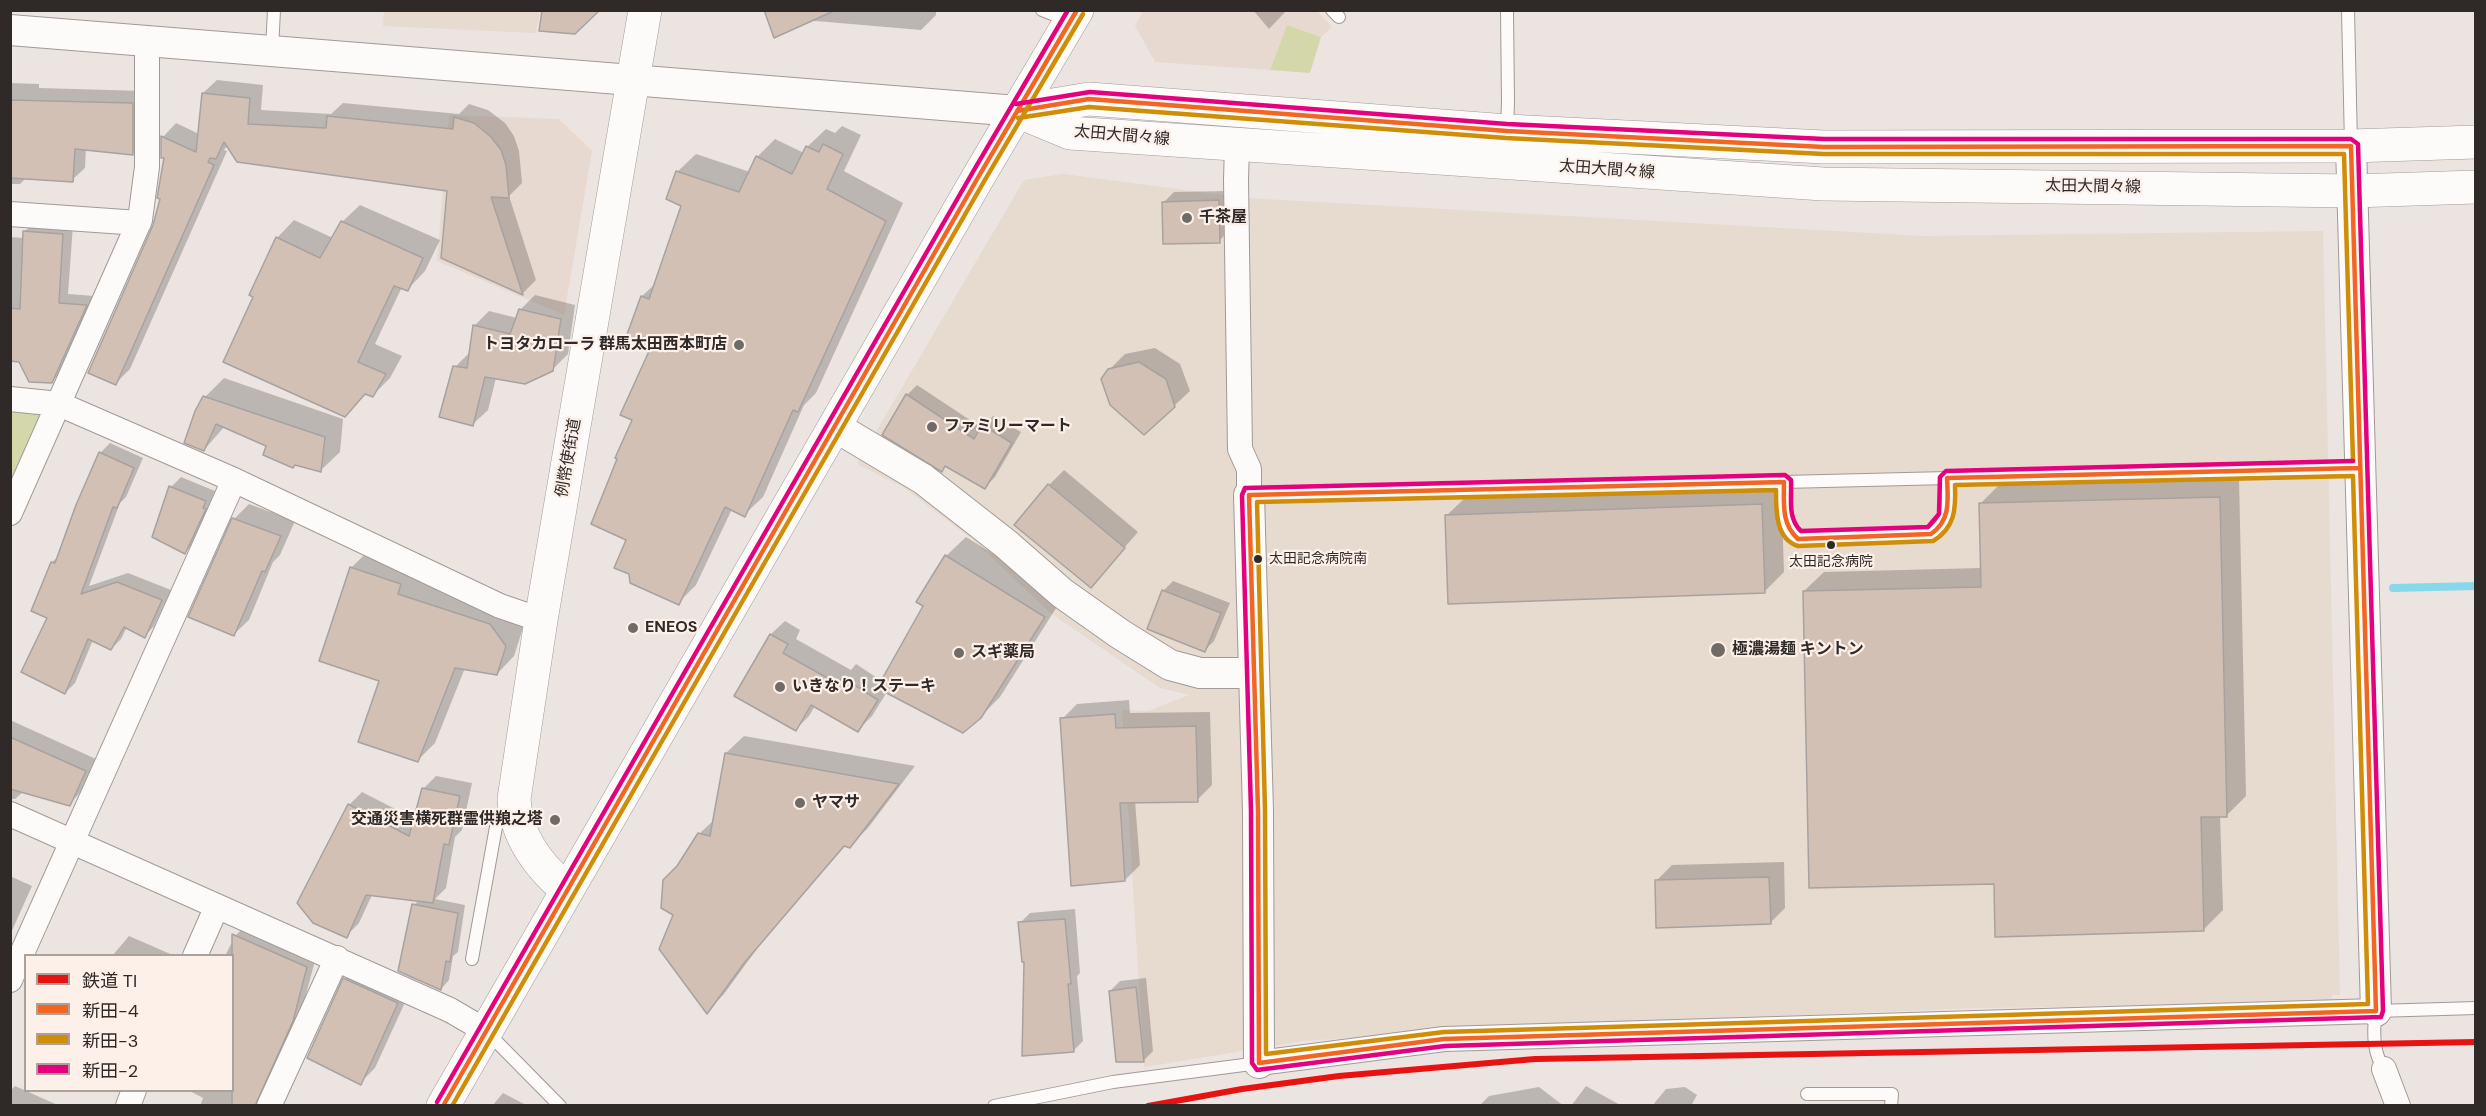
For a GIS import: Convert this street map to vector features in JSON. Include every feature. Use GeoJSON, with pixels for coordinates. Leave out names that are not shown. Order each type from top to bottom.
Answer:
{"type":"FeatureCollection","features":[{"type":"Feature","properties":{"kind":"main road","name":"例幣使街道"},"geometry":{"type":"LineString","coordinates":[[567,890],[540,864],[525,840],[515,815],[516,781],[541,620],[635,81],[645,10]]}},
{"type":"Feature","properties":{"kind":"main road"},"geometry":{"type":"LineString","coordinates":[[443,1106],[1017,111],[1063,14]]}},
{"type":"Feature","properties":{"kind":"main road","name":"太田大間々線"},"geometry":{"type":"LineString","coordinates":[[1017,111],[1089,99],[1507,131],[1824,147],[2351,146],[2475,142]]}},
{"type":"Feature","properties":{"kind":"main road","name":"太田大間々線"},"geometry":{"type":"LineString","coordinates":[[1017,111],[1070,133],[1823,184],[2353,191],[2475,187]]}},
{"type":"Feature","properties":{"kind":"street"},"geometry":{"type":"LineString","coordinates":[[10,30],[147,39],[1017,111]]}},
{"type":"Feature","properties":{"kind":"street"},"geometry":{"type":"LineString","coordinates":[[10,513],[139,224],[147,167],[147,39]]}},
{"type":"Feature","properties":{"kind":"street"},"geometry":{"type":"LineString","coordinates":[[1237,145],[1240,449],[1248,469],[1258,811],[1259,1062],[1444,1039],[2376,1011],[2351,146]]}},
{"type":"Feature","properties":{"kind":"street"},"geometry":{"type":"LineString","coordinates":[[10,214],[139,224]]}},
{"type":"Feature","properties":{"kind":"street"},"geometry":{"type":"LineString","coordinates":[[10,399],[59,404],[234,480],[500,606],[541,620]]}},
{"type":"Feature","properties":{"kind":"street"},"geometry":{"type":"LineString","coordinates":[[834,426],[923,478],[1006,544],[1062,593],[1120,634],[1170,665],[1200,673],[1253,673]]}},
{"type":"Feature","properties":{"kind":"street"},"geometry":{"type":"LineString","coordinates":[[10,980],[234,480]]}},
{"type":"Feature","properties":{"kind":"street"},"geometry":{"type":"LineString","coordinates":[[10,814],[337,958],[450,1010],[486,1031]]}},
{"type":"Feature","properties":{"kind":"street"},"geometry":{"type":"LineString","coordinates":[[196,954],[217,906]]}},
{"type":"Feature","properties":{"kind":"street"},"geometry":{"type":"LineString","coordinates":[[269,1106],[337,958]]}},
{"type":"Feature","properties":{"kind":"street"},"geometry":{"type":"LineString","coordinates":[[2384,1069],[2398,1106]]}},
{"type":"Feature","properties":{"kind":"lane"},"geometry":{"type":"LineString","coordinates":[[273,50],[274,10]]}},
{"type":"Feature","properties":{"kind":"lane"},"geometry":{"type":"LineString","coordinates":[[1507,10],[1507,131]]}},
{"type":"Feature","properties":{"kind":"lane"},"geometry":{"type":"LineString","coordinates":[[2348,10],[2351,146]]}},
{"type":"Feature","properties":{"kind":"lane"},"geometry":{"type":"LineString","coordinates":[[1249,495],[2359,468]]}},
{"type":"Feature","properties":{"kind":"lane"},"geometry":{"type":"LineString","coordinates":[[1784,482],[1785,524],[1789,533],[1798,540],[1931,534],[1941,529],[1947,518],[1947,478]]}},
{"type":"Feature","properties":{"kind":"lane"},"geometry":{"type":"LineString","coordinates":[[472,959],[496,827],[515,806]]}},
{"type":"Feature","properties":{"kind":"lane"},"geometry":{"type":"LineString","coordinates":[[2384,1069],[2378,1061],[2374,1023],[2376,1011],[2475,1008]]}},
{"type":"Feature","properties":{"kind":"lane"},"geometry":{"type":"LineString","coordinates":[[486,1031],[560,1106]]}},
{"type":"Feature","properties":{"kind":"lane"},"geometry":{"type":"LineString","coordinates":[[994,1106],[1113,1082],[1259,1062]]}},
{"type":"Feature","properties":{"kind":"lane"},"geometry":{"type":"LineString","coordinates":[[1807,1095],[1892,1094],[1891,1106]]}},
{"type":"Feature","properties":{"kind":"shaded area"},"geometry":{"type":"Polygon","coordinates":[[[384,10],[540,11],[536,33],[383,26],[384,10]]]}},
{"type":"Feature","properties":{"kind":"shaded area"},"geometry":{"type":"Polygon","coordinates":[[[1316,10],[1332,27],[1321,37],[1287,25],[1270,70],[1155,62],[1135,26],[1143,11],[1316,10]]]}},
{"type":"Feature","properties":{"kind":"shaded area"},"geometry":{"type":"Polygon","coordinates":[[[449,115],[559,119],[592,151],[564,315],[437,261],[449,115]]]}},
{"type":"Feature","properties":{"kind":"shaded area","name":"極濃湯麺 キントン"},"geometry":{"type":"Polygon","coordinates":[[[1063,174],[1247,198],[1923,236],[2323,231],[2340,995],[2332,995],[2332,1003],[1979,1008],[1526,1026],[1304,1041],[1144,1067],[1122,710],[1148,711],[1189,695],[1160,688],[1049,612],[972,539],[903,487],[857,464],[1024,180],[1063,174]]]}},
{"type":"Feature","properties":{"kind":"green space"},"geometry":{"type":"Polygon","coordinates":[[[1287,25],[1321,37],[1310,73],[1270,70],[1287,25]]]}},
{"type":"Feature","properties":{"kind":"green space"},"geometry":{"type":"Polygon","coordinates":[[[11,399],[59,404],[11,513],[11,399]]]}},
{"type":"Feature","properties":{"kind":"building"},"geometry":{"type":"Polygon","coordinates":[[[542,10],[600,10],[575,34],[539,31],[542,10]]]}},
{"type":"Feature","properties":{"kind":"building"},"geometry":{"type":"Polygon","coordinates":[[[764,10],[836,10],[774,38],[764,10]]]}},
{"type":"Feature","properties":{"kind":"building"},"geometry":{"type":"Polygon","coordinates":[[[202,93],[250,98],[248,124],[326,128],[327,116],[453,129],[454,117],[474,123],[491,137],[501,150],[506,165],[509,198],[491,197],[523,295],[441,258],[447,191],[237,162],[224,142],[216,159],[210,158],[208,162],[214,165],[116,385],[88,373],[153,225],[160,199],[157,198],[164,158],[161,158],[161,136],[196,152],[202,93]]]}},
{"type":"Feature","properties":{"kind":"building"},"geometry":{"type":"Polygon","coordinates":[[[10,100],[133,103],[133,155],[75,149],[73,182],[10,178],[10,100]]]}},
{"type":"Feature","properties":{"kind":"building"},"geometry":{"type":"Polygon","coordinates":[[[823,144],[843,154],[827,189],[886,221],[798,412],[793,410],[745,517],[725,507],[679,605],[630,583],[629,574],[614,568],[626,540],[591,524],[617,459],[615,458],[632,420],[620,415],[650,349],[626,337],[641,296],[649,299],[681,206],[666,199],[676,171],[739,192],[756,156],[792,174],[806,146],[819,152],[823,144]]]}},
{"type":"Feature","properties":{"kind":"building"},"geometry":{"type":"Polygon","coordinates":[[[1219,200],[1220,243],[1163,244],[1162,202],[1219,200]]]}},
{"type":"Feature","properties":{"kind":"building"},"geometry":{"type":"Polygon","coordinates":[[[341,221],[423,258],[408,291],[394,286],[358,362],[386,374],[373,397],[365,394],[345,417],[223,362],[253,297],[249,295],[276,237],[320,258],[341,221]]]}},
{"type":"Feature","properties":{"kind":"building"},"geometry":{"type":"Polygon","coordinates":[[[23,231],[63,234],[59,303],[87,305],[52,383],[29,382],[19,362],[10,361],[10,308],[20,309],[23,231]]]}},
{"type":"Feature","properties":{"kind":"building"},"geometry":{"type":"Polygon","coordinates":[[[519,309],[561,319],[553,371],[525,384],[485,377],[473,426],[439,417],[453,366],[467,368],[473,325],[510,334],[519,309]]]}},
{"type":"Feature","properties":{"kind":"building"},"geometry":{"type":"Polygon","coordinates":[[[1139,362],[1166,379],[1175,407],[1144,435],[1110,405],[1101,379],[1108,369],[1139,362]]]}},
{"type":"Feature","properties":{"kind":"building"},"geometry":{"type":"Polygon","coordinates":[[[906,394],[974,439],[982,425],[1012,443],[985,489],[945,466],[942,472],[882,435],[906,394]]]}},
{"type":"Feature","properties":{"kind":"building"},"geometry":{"type":"Polygon","coordinates":[[[203,396],[325,437],[321,472],[295,465],[293,468],[263,455],[266,446],[216,424],[204,451],[184,443],[203,396]]]}},
{"type":"Feature","properties":{"kind":"building"},"geometry":{"type":"Polygon","coordinates":[[[99,452],[134,468],[117,508],[113,507],[81,594],[117,582],[162,600],[145,638],[124,627],[111,650],[88,639],[65,694],[21,672],[47,618],[31,611],[51,562],[55,563],[76,505],[99,452]]]}},
{"type":"Feature","properties":{"kind":"building"},"geometry":{"type":"Polygon","coordinates":[[[1048,484],[1125,548],[1091,588],[1014,525],[1048,484]]]}},
{"type":"Feature","properties":{"kind":"building"},"geometry":{"type":"Polygon","coordinates":[[[169,486],[206,501],[203,508],[206,509],[185,554],[152,537],[169,486]]]}},
{"type":"Feature","properties":{"kind":"building"},"geometry":{"type":"Polygon","coordinates":[[[2220,497],[2227,817],[2201,817],[2204,931],[1995,937],[1994,884],[1809,888],[1803,591],[1981,587],[1979,503],[2220,497]]]}},
{"type":"Feature","properties":{"kind":"building"},"geometry":{"type":"Polygon","coordinates":[[[1762,504],[1765,593],[1448,604],[1445,515],[1762,504]]]}},
{"type":"Feature","properties":{"kind":"building"},"geometry":{"type":"Polygon","coordinates":[[[232,518],[281,536],[265,572],[262,571],[234,636],[188,617],[232,518]]]}},
{"type":"Feature","properties":{"kind":"building","name":"スギ薬局"},"geometry":{"type":"Polygon","coordinates":[[[945,555],[1045,617],[981,718],[963,733],[877,688],[923,606],[916,602],[945,555]]]}},
{"type":"Feature","properties":{"kind":"building"},"geometry":{"type":"Polygon","coordinates":[[[350,567],[401,584],[398,594],[490,624],[506,646],[497,675],[455,668],[418,762],[358,742],[379,681],[319,661],[350,567]]]}},
{"type":"Feature","properties":{"kind":"building"},"geometry":{"type":"Polygon","coordinates":[[[1162,590],[1221,613],[1205,652],[1147,629],[1162,590]]]}},
{"type":"Feature","properties":{"kind":"building","name":"いきなり！ステーキ"},"geometry":{"type":"Polygon","coordinates":[[[770,634],[788,644],[783,653],[838,684],[842,677],[878,700],[858,732],[811,705],[796,731],[734,696],[770,634]]]}},
{"type":"Feature","properties":{"kind":"building"},"geometry":{"type":"Polygon","coordinates":[[[1115,714],[1116,728],[1196,726],[1198,802],[1120,803],[1125,881],[1071,886],[1060,718],[1115,714]]]}},
{"type":"Feature","properties":{"kind":"building"},"geometry":{"type":"Polygon","coordinates":[[[10,737],[86,771],[70,806],[10,789],[10,737]]]}},
{"type":"Feature","properties":{"kind":"building"},"geometry":{"type":"Polygon","coordinates":[[[725,753],[899,784],[850,848],[844,846],[745,962],[707,1014],[659,949],[673,915],[661,908],[663,880],[677,866],[698,833],[710,836],[725,753]]]}},
{"type":"Feature","properties":{"kind":"building"},"geometry":{"type":"Polygon","coordinates":[[[422,788],[460,796],[449,845],[444,844],[433,903],[366,895],[347,938],[313,923],[297,903],[348,804],[409,836],[422,788]]]}},
{"type":"Feature","properties":{"kind":"building"},"geometry":{"type":"Polygon","coordinates":[[[1769,877],[1771,924],[1656,928],[1655,880],[1769,877]]]}},
{"type":"Feature","properties":{"kind":"building"},"geometry":{"type":"Polygon","coordinates":[[[412,904],[458,913],[450,962],[446,961],[441,990],[398,971],[412,904]]]}},
{"type":"Feature","properties":{"kind":"building"},"geometry":{"type":"Polygon","coordinates":[[[1065,919],[1074,1052],[1022,1056],[1024,962],[1022,962],[1018,922],[1065,919]]]}},
{"type":"Feature","properties":{"kind":"building"},"geometry":{"type":"Polygon","coordinates":[[[232,934],[307,967],[293,1021],[255,1106],[232,1106],[232,1092],[234,1092],[234,954],[232,954],[232,934]]]}},
{"type":"Feature","properties":{"kind":"building"},"geometry":{"type":"Polygon","coordinates":[[[343,978],[398,1003],[361,1085],[307,1058],[343,978]]]}},
{"type":"Feature","properties":{"kind":"building"},"geometry":{"type":"Polygon","coordinates":[[[1136,987],[1144,1062],[1116,1062],[1109,991],[1136,987]]]}},
{"type":"Feature","properties":{"kind":"waterway"},"geometry":{"type":"LineString","coordinates":[[2393,588],[2476,586]]}},
{"type":"Feature","properties":{"kind":"rail line","name":"TI"},"geometry":{"type":"LineString","coordinates":[[1148,1106],[1242,1089],[1339,1076],[1535,1059],[2476,1042]]}},
{"type":"Feature","properties":{"kind":"transit line","name":"新田-2"},"geometry":{"type":"LineString","coordinates":[[437,1102],[1068,10]]}},
{"type":"Feature","properties":{"kind":"transit line","name":"新田-4"},"geometry":{"type":"LineString","coordinates":[[443,1106],[980,174],[1077,10]]}},
{"type":"Feature","properties":{"kind":"transit line","name":"新田-3"},"geometry":{"type":"LineString","coordinates":[[452,1106],[986,178],[1083,14]]}},
{"type":"Feature","properties":{"kind":"transit line","name":"新田-2"},"geometry":{"type":"LineString","coordinates":[[1016,104],[1090,92],[1507,124],[1824,139],[2351,139],[2358,144],[2383,1011],[2381,1017],[1445,1046],[1257,1070],[1252,1063],[1251,811],[1242,495],[1245,488],[1785,475],[1791,480],[1792,514],[1801,531],[1928,527],[1939,514],[1940,477],[1946,471],[2353,461]]}},
{"type":"Feature","properties":{"kind":"transit line","name":"新田-4"},"geometry":{"type":"LineString","coordinates":[[1017,111],[1089,99],[1507,131],[1824,147],[2351,146],[2376,1011],[1444,1039],[1259,1063],[1258,811],[1249,495],[1784,482],[1786,520],[1798,539],[1931,534],[1945,516],[1948,502],[1947,478],[2359,468]]}},
{"type":"Feature","properties":{"kind":"transit line","name":"新田-3"},"geometry":{"type":"LineString","coordinates":[[1018,118],[1089,107],[1506,138],[1824,154],[2344,154],[2353,461]]}},
{"type":"Feature","properties":{"kind":"transit line","name":"新田-3"},"geometry":{"type":"LineString","coordinates":[[2353,476],[2368,1004],[1444,1032],[1266,1054],[1265,811],[1257,502],[1776,490],[1777,514],[1781,530],[1790,542],[1798,546],[1933,541],[1946,530],[1953,517],[1955,485],[2353,476]]}},
{"type":"Feature","properties":{"kind":"place","name":"千茶屋"},"geometry":{"type":"Point","coordinates":[1187,218]}},
{"type":"Feature","properties":{"kind":"place","name":"トヨタカローラ 群馬太田西本町店"},"geometry":{"type":"Point","coordinates":[739,345]}},
{"type":"Feature","properties":{"kind":"place","name":"ファミリーマート"},"geometry":{"type":"Point","coordinates":[932,427]}},
{"type":"Feature","properties":{"kind":"place","name":"太田記念病院"},"geometry":{"type":"Point","coordinates":[1831,545]}},
{"type":"Feature","properties":{"kind":"place","name":"太田記念病院南"},"geometry":{"type":"Point","coordinates":[1258,559]}},
{"type":"Feature","properties":{"kind":"place","name":"ENEOS"},"geometry":{"type":"Point","coordinates":[633,628]}},
{"type":"Feature","properties":{"kind":"place","name":"極濃湯麺 キントン"},"geometry":{"type":"Point","coordinates":[1718,650]}},
{"type":"Feature","properties":{"kind":"place","name":"スギ薬局"},"geometry":{"type":"Point","coordinates":[959,653]}},
{"type":"Feature","properties":{"kind":"place","name":"いきなり！ステーキ"},"geometry":{"type":"Point","coordinates":[780,687]}},
{"type":"Feature","properties":{"kind":"place","name":"ヤマサ"},"geometry":{"type":"Point","coordinates":[800,803]}},
{"type":"Feature","properties":{"kind":"place","name":"交通災害横死群霊供羪之塔"},"geometry":{"type":"Point","coordinates":[555,820]}}]}
